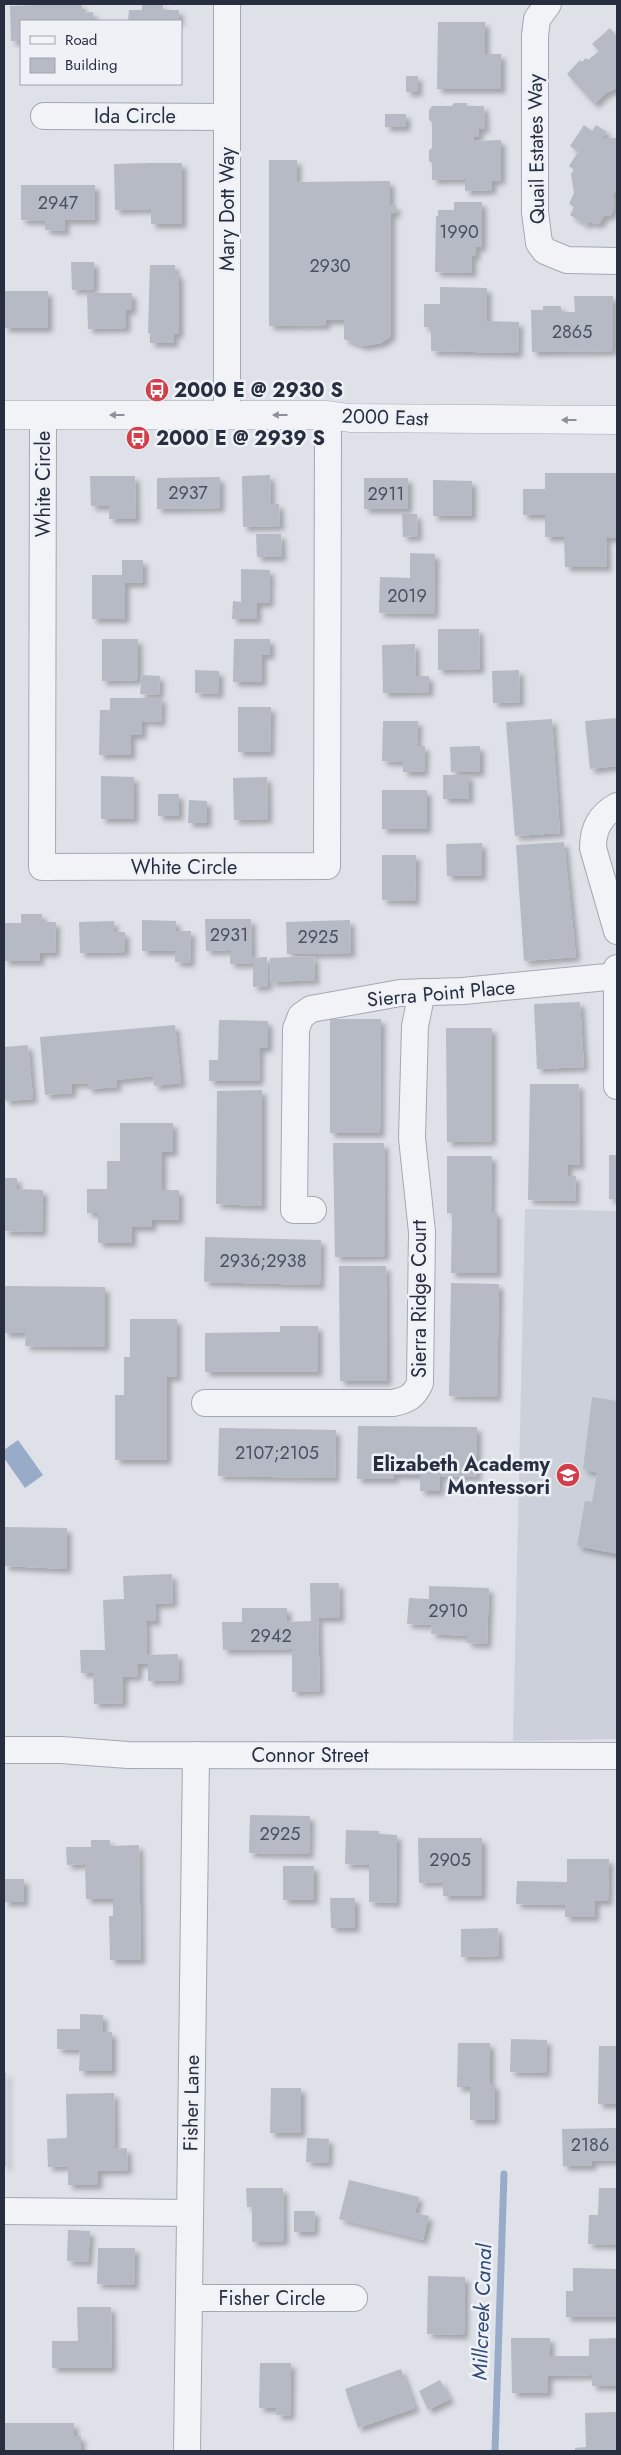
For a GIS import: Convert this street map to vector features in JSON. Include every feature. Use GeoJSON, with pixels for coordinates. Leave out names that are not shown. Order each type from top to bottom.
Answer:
{"type":"FeatureCollection","features":[{"type":"Feature","properties":{"kind":"street","name":"Mary Dott Way"},"geometry":{"type":"LineString","coordinates":[[227,4],[227,415]]}},
{"type":"Feature","properties":{"kind":"street","name":"Quail Estates Way"},"geometry":{"type":"LineString","coordinates":[[548,4],[537,19],[535,36],[535,212],[538,243],[545,251],[567,260],[617,261]]}},
{"type":"Feature","properties":{"kind":"street","name":"Ida Circle"},"geometry":{"type":"LineString","coordinates":[[44,116],[227,117]]}},
{"type":"Feature","properties":{"kind":"street","name":"2000 East"},"geometry":{"type":"LineString","coordinates":[[4,415],[328,415],[350,418],[617,420]]}},
{"type":"Feature","properties":{"kind":"street","name":"White Circle"},"geometry":{"type":"LineString","coordinates":[[43,415],[42,867],[327,866],[328,415]]}},
{"type":"Feature","properties":{"kind":"street"},"geometry":{"type":"LineString","coordinates":[[617,806],[600,820],[593,838],[593,848],[617,931]]}},
{"type":"Feature","properties":{"kind":"street"},"geometry":{"type":"LineString","coordinates":[[617,968],[617,1086]]}},
{"type":"Feature","properties":{"kind":"street","name":"Sierra Point Place"},"geometry":{"type":"LineString","coordinates":[[313,1210],[294,1210],[296,1029],[301,1016],[311,1009],[400,993],[463,991],[617,976]]}},
{"type":"Feature","properties":{"kind":"street","name":"Sierra Ridge Court"},"geometry":{"type":"LineString","coordinates":[[205,1402],[393,1403],[407,1400],[415,1393],[420,1383],[422,1232],[412,1138],[415,1026],[422,992]]}},
{"type":"Feature","properties":{"kind":"street","name":"Connor Street"},"geometry":{"type":"LineString","coordinates":[[4,1750],[61,1750],[128,1755],[617,1756]]}},
{"type":"Feature","properties":{"kind":"street","name":"Fisher Lane"},"geometry":{"type":"LineString","coordinates":[[187,2451],[196,1755]]}},
{"type":"Feature","properties":{"kind":"street"},"geometry":{"type":"LineString","coordinates":[[4,2211],[190,2213]]}},
{"type":"Feature","properties":{"kind":"street","name":"Fisher Circle"},"geometry":{"type":"LineString","coordinates":[[189,2298],[354,2298]]}},
{"type":"Feature","properties":{"kind":"shaded area","name":"Elizabeth Academy Montessori"},"geometry":{"type":"Polygon","coordinates":[[[525,1209],[617,1211],[617,1739],[513,1741],[525,1209]]]}},
{"type":"Feature","properties":{"kind":"water"},"geometry":{"type":"Polygon","coordinates":[[[18,1440],[43,1475],[25,1488],[4,1458],[4,1450],[18,1440]]]}},
{"type":"Feature","properties":{"kind":"building"},"geometry":{"type":"Polygon","coordinates":[[[82,4],[82,13],[93,12],[93,20],[20,20],[20,41],[11,41],[10,6],[82,4]]]}},
{"type":"Feature","properties":{"kind":"building"},"geometry":{"type":"Polygon","coordinates":[[[142,5],[163,5],[163,10],[179,10],[180,20],[128,20],[129,10],[142,10],[142,5]]]}},
{"type":"Feature","properties":{"kind":"building"},"geometry":{"type":"Polygon","coordinates":[[[438,22],[485,22],[485,54],[501,54],[501,89],[437,89],[438,22]]]}},
{"type":"Feature","properties":{"kind":"building"},"geometry":{"type":"Polygon","coordinates":[[[610,28],[617,36],[617,88],[606,93],[594,104],[567,74],[580,60],[582,62],[586,58],[588,60],[599,51],[592,44],[610,28]]]}},
{"type":"Feature","properties":{"kind":"building"},"geometry":{"type":"Polygon","coordinates":[[[406,76],[418,76],[418,92],[406,92],[406,76]]]}},
{"type":"Feature","properties":{"kind":"building"},"geometry":{"type":"Polygon","coordinates":[[[454,103],[467,103],[467,106],[484,106],[485,129],[479,129],[479,137],[474,137],[474,141],[501,140],[501,180],[492,181],[492,190],[465,191],[465,179],[432,180],[432,163],[429,161],[429,150],[432,148],[432,122],[429,120],[429,110],[432,106],[452,106],[454,103]]]}},
{"type":"Feature","properties":{"kind":"building"},"geometry":{"type":"Polygon","coordinates":[[[385,114],[406,114],[406,127],[385,127],[385,114]]]}},
{"type":"Feature","properties":{"kind":"building"},"geometry":{"type":"Polygon","coordinates":[[[584,125],[592,131],[596,125],[607,132],[602,138],[617,138],[617,188],[613,196],[614,209],[611,215],[604,216],[600,223],[594,224],[589,221],[587,225],[570,215],[574,207],[569,204],[574,193],[571,174],[574,170],[569,166],[578,152],[570,146],[584,125]]]}},
{"type":"Feature","properties":{"kind":"building"},"geometry":{"type":"Polygon","coordinates":[[[269,160],[297,160],[297,182],[390,181],[390,206],[396,205],[396,213],[391,213],[391,336],[381,343],[363,346],[344,339],[344,320],[326,320],[326,325],[269,326],[269,160]]]}},
{"type":"Feature","properties":{"kind":"building"},"geometry":{"type":"Polygon","coordinates":[[[182,163],[182,224],[151,224],[151,209],[115,210],[114,164],[182,163]]]}},
{"type":"Feature","properties":{"kind":"building"},"geometry":{"type":"Polygon","coordinates":[[[21,185],[95,185],[95,220],[65,220],[65,231],[45,230],[45,221],[21,220],[21,185]]]}},
{"type":"Feature","properties":{"kind":"building"},"geometry":{"type":"Polygon","coordinates":[[[454,202],[482,202],[482,247],[476,247],[476,256],[472,256],[472,273],[435,272],[436,216],[438,216],[438,210],[454,210],[454,202]]]}},
{"type":"Feature","properties":{"kind":"building"},"geometry":{"type":"Polygon","coordinates":[[[71,262],[94,262],[94,289],[72,290],[71,262]]]}},
{"type":"Feature","properties":{"kind":"building"},"geometry":{"type":"Polygon","coordinates":[[[150,265],[175,265],[175,274],[179,275],[179,334],[174,334],[174,343],[150,343],[150,333],[148,333],[150,265]]]}},
{"type":"Feature","properties":{"kind":"building"},"geometry":{"type":"Polygon","coordinates":[[[440,287],[487,288],[487,321],[519,322],[518,353],[431,351],[431,327],[424,327],[424,304],[440,304],[440,287]]]}},
{"type":"Feature","properties":{"kind":"building"},"geometry":{"type":"Polygon","coordinates":[[[4,291],[48,291],[48,328],[4,328],[4,291]]]}},
{"type":"Feature","properties":{"kind":"building"},"geometry":{"type":"Polygon","coordinates":[[[87,293],[132,293],[132,310],[126,310],[126,328],[88,329],[87,293]]]}},
{"type":"Feature","properties":{"kind":"building"},"geometry":{"type":"Polygon","coordinates":[[[574,296],[613,296],[613,351],[532,352],[531,310],[543,310],[543,306],[561,306],[561,312],[575,312],[574,296]]]}},
{"type":"Feature","properties":{"kind":"building"},"geometry":{"type":"Polygon","coordinates":[[[545,473],[617,473],[617,538],[606,538],[607,567],[565,567],[564,537],[545,537],[545,515],[523,515],[523,489],[545,489],[545,473]]]}},
{"type":"Feature","properties":{"kind":"building"},"geometry":{"type":"Polygon","coordinates":[[[270,475],[271,504],[279,504],[280,526],[243,527],[242,476],[270,475]]]}},
{"type":"Feature","properties":{"kind":"building"},"geometry":{"type":"Polygon","coordinates":[[[90,476],[135,476],[136,519],[109,519],[109,506],[91,506],[90,476]]]}},
{"type":"Feature","properties":{"kind":"building"},"geometry":{"type":"Polygon","coordinates":[[[220,477],[220,508],[157,509],[157,478],[220,477]]]}},
{"type":"Feature","properties":{"kind":"building"},"geometry":{"type":"Polygon","coordinates":[[[364,478],[408,478],[408,509],[364,509],[364,478]]]}},
{"type":"Feature","properties":{"kind":"building"},"geometry":{"type":"Polygon","coordinates":[[[433,480],[472,481],[472,516],[433,516],[433,480]]]}},
{"type":"Feature","properties":{"kind":"building"},"geometry":{"type":"Polygon","coordinates":[[[402,514],[417,514],[418,536],[403,537],[402,514]]]}},
{"type":"Feature","properties":{"kind":"building"},"geometry":{"type":"Polygon","coordinates":[[[256,534],[281,534],[282,557],[257,557],[256,534]]]}},
{"type":"Feature","properties":{"kind":"building"},"geometry":{"type":"Polygon","coordinates":[[[410,553],[435,554],[434,614],[379,613],[380,577],[410,578],[410,553]]]}},
{"type":"Feature","properties":{"kind":"building"},"geometry":{"type":"Polygon","coordinates":[[[122,560],[143,560],[143,583],[125,583],[125,619],[92,619],[92,575],[122,575],[122,560]]]}},
{"type":"Feature","properties":{"kind":"building"},"geometry":{"type":"Polygon","coordinates":[[[241,569],[270,570],[269,603],[257,603],[257,619],[232,619],[233,601],[241,602],[241,569]]]}},
{"type":"Feature","properties":{"kind":"building"},"geometry":{"type":"Polygon","coordinates":[[[438,629],[479,629],[480,669],[438,670],[438,629]]]}},
{"type":"Feature","properties":{"kind":"building"},"geometry":{"type":"Polygon","coordinates":[[[102,639],[138,639],[138,680],[102,681],[102,639]]]}},
{"type":"Feature","properties":{"kind":"building"},"geometry":{"type":"Polygon","coordinates":[[[234,639],[270,639],[270,655],[262,655],[262,682],[233,682],[234,639]]]}},
{"type":"Feature","properties":{"kind":"building"},"geometry":{"type":"Polygon","coordinates":[[[415,644],[416,676],[429,676],[429,692],[383,693],[382,645],[415,644]]]}},
{"type":"Feature","properties":{"kind":"building"},"geometry":{"type":"Polygon","coordinates":[[[195,670],[219,671],[219,694],[195,693],[195,670]]]}},
{"type":"Feature","properties":{"kind":"building"},"geometry":{"type":"Polygon","coordinates":[[[519,670],[520,702],[493,703],[492,671],[519,670]]]}},
{"type":"Feature","properties":{"kind":"building"},"geometry":{"type":"Polygon","coordinates":[[[142,675],[160,676],[159,695],[140,694],[142,675]]]}},
{"type":"Feature","properties":{"kind":"building"},"geometry":{"type":"Polygon","coordinates":[[[110,698],[162,698],[161,722],[142,721],[142,735],[131,735],[131,755],[99,755],[100,710],[110,710],[110,698]]]}},
{"type":"Feature","properties":{"kind":"building"},"geometry":{"type":"Polygon","coordinates":[[[238,707],[271,707],[270,752],[238,752],[238,707]]]}},
{"type":"Feature","properties":{"kind":"building"},"geometry":{"type":"Polygon","coordinates":[[[617,718],[617,766],[590,769],[585,721],[617,718]]]}},
{"type":"Feature","properties":{"kind":"building"},"geometry":{"type":"Polygon","coordinates":[[[552,719],[560,833],[515,836],[506,722],[552,719]]]}},
{"type":"Feature","properties":{"kind":"building"},"geometry":{"type":"Polygon","coordinates":[[[383,721],[418,721],[417,746],[425,746],[424,772],[403,772],[403,762],[382,761],[383,721]]]}},
{"type":"Feature","properties":{"kind":"building"},"geometry":{"type":"Polygon","coordinates":[[[480,746],[480,772],[451,772],[450,747],[480,746]]]}},
{"type":"Feature","properties":{"kind":"building"},"geometry":{"type":"Polygon","coordinates":[[[443,775],[469,775],[469,799],[443,799],[443,775]]]}},
{"type":"Feature","properties":{"kind":"building"},"geometry":{"type":"Polygon","coordinates":[[[101,776],[134,777],[134,819],[101,819],[101,776]]]}},
{"type":"Feature","properties":{"kind":"building"},"geometry":{"type":"Polygon","coordinates":[[[267,777],[268,819],[234,820],[233,778],[267,777]]]}},
{"type":"Feature","properties":{"kind":"building"},"geometry":{"type":"Polygon","coordinates":[[[382,790],[427,790],[427,829],[382,829],[382,790]]]}},
{"type":"Feature","properties":{"kind":"building"},"geometry":{"type":"Polygon","coordinates":[[[158,794],[179,794],[179,816],[158,816],[158,794]]]}},
{"type":"Feature","properties":{"kind":"building"},"geometry":{"type":"Polygon","coordinates":[[[189,800],[207,801],[207,823],[188,823],[189,800]]]}},
{"type":"Feature","properties":{"kind":"building"},"geometry":{"type":"Polygon","coordinates":[[[564,842],[576,957],[524,961],[516,845],[564,842]]]}},
{"type":"Feature","properties":{"kind":"building"},"geometry":{"type":"Polygon","coordinates":[[[482,843],[482,876],[447,876],[446,844],[482,843]]]}},
{"type":"Feature","properties":{"kind":"building"},"geometry":{"type":"Polygon","coordinates":[[[382,855],[416,855],[415,901],[382,900],[382,855]]]}},
{"type":"Feature","properties":{"kind":"building"},"geometry":{"type":"Polygon","coordinates":[[[21,914],[42,914],[42,922],[56,922],[55,953],[40,953],[40,961],[4,961],[4,923],[21,923],[21,914]]]}},
{"type":"Feature","properties":{"kind":"building"},"geometry":{"type":"Polygon","coordinates":[[[205,919],[251,919],[252,958],[267,957],[268,986],[253,987],[253,963],[230,964],[230,950],[206,951],[205,919]]]}},
{"type":"Feature","properties":{"kind":"building"},"geometry":{"type":"Polygon","coordinates":[[[142,920],[176,921],[176,931],[191,931],[190,963],[175,962],[175,951],[142,951],[142,920]]]}},
{"type":"Feature","properties":{"kind":"building"},"geometry":{"type":"Polygon","coordinates":[[[350,920],[351,953],[287,954],[286,922],[350,920]]]}},
{"type":"Feature","properties":{"kind":"building"},"geometry":{"type":"Polygon","coordinates":[[[114,921],[114,932],[125,932],[125,952],[80,953],[79,922],[114,921]]]}},
{"type":"Feature","properties":{"kind":"building"},"geometry":{"type":"Polygon","coordinates":[[[314,956],[315,980],[271,982],[270,958],[314,956]]]}},
{"type":"Feature","properties":{"kind":"building"},"geometry":{"type":"Polygon","coordinates":[[[580,1002],[584,1067],[537,1069],[534,1004],[580,1002]]]}},
{"type":"Feature","properties":{"kind":"building"},"geometry":{"type":"Polygon","coordinates":[[[330,1019],[381,1019],[380,1133],[330,1133],[330,1019]]]}},
{"type":"Feature","properties":{"kind":"building"},"geometry":{"type":"Polygon","coordinates":[[[219,1020],[268,1021],[268,1048],[260,1048],[259,1081],[209,1081],[209,1060],[218,1060],[219,1020]]]}},
{"type":"Feature","properties":{"kind":"building"},"geometry":{"type":"Polygon","coordinates":[[[175,1025],[181,1083],[154,1086],[153,1076],[116,1080],[117,1087],[88,1089],[88,1083],[72,1084],[72,1093],[45,1095],[40,1037],[175,1025]]]}},
{"type":"Feature","properties":{"kind":"building"},"geometry":{"type":"Polygon","coordinates":[[[446,1028],[492,1028],[492,1141],[447,1142],[446,1028]]]}},
{"type":"Feature","properties":{"kind":"building"},"geometry":{"type":"Polygon","coordinates":[[[28,1045],[33,1099],[6,1101],[4,1095],[4,1047],[28,1045]]]}},
{"type":"Feature","properties":{"kind":"building"},"geometry":{"type":"Polygon","coordinates":[[[530,1084],[579,1084],[580,1165],[568,1165],[568,1176],[576,1176],[575,1201],[528,1200],[530,1084]]]}},
{"type":"Feature","properties":{"kind":"building"},"geometry":{"type":"Polygon","coordinates":[[[262,1090],[262,1206],[216,1204],[217,1091],[262,1090]]]}},
{"type":"Feature","properties":{"kind":"building"},"geometry":{"type":"Polygon","coordinates":[[[120,1123],[173,1123],[173,1152],[162,1152],[162,1190],[179,1190],[179,1220],[152,1220],[152,1227],[132,1227],[132,1243],[98,1243],[98,1213],[87,1213],[87,1189],[107,1189],[107,1161],[120,1161],[120,1123]]]}},
{"type":"Feature","properties":{"kind":"building"},"geometry":{"type":"Polygon","coordinates":[[[333,1143],[384,1143],[385,1256],[335,1257],[333,1143]]]}},
{"type":"Feature","properties":{"kind":"building"},"geometry":{"type":"Polygon","coordinates":[[[609,1155],[617,1155],[617,1199],[609,1199],[609,1155]]]}},
{"type":"Feature","properties":{"kind":"building"},"geometry":{"type":"Polygon","coordinates":[[[447,1156],[492,1156],[491,1212],[497,1212],[497,1273],[451,1273],[452,1213],[447,1213],[447,1156]]]}},
{"type":"Feature","properties":{"kind":"building"},"geometry":{"type":"Polygon","coordinates":[[[4,1178],[17,1178],[17,1189],[43,1190],[42,1232],[4,1231],[4,1178]]]}},
{"type":"Feature","properties":{"kind":"building"},"geometry":{"type":"Polygon","coordinates":[[[205,1237],[321,1240],[320,1285],[204,1282],[205,1237]]]}},
{"type":"Feature","properties":{"kind":"building"},"geometry":{"type":"Polygon","coordinates":[[[339,1266],[386,1266],[387,1381],[340,1381],[339,1266]]]}},
{"type":"Feature","properties":{"kind":"building"},"geometry":{"type":"Polygon","coordinates":[[[451,1283],[499,1284],[497,1397],[449,1396],[451,1283]]]}},
{"type":"Feature","properties":{"kind":"building"},"geometry":{"type":"Polygon","coordinates":[[[4,1286],[105,1287],[105,1347],[25,1346],[26,1333],[4,1333],[4,1286]]]}},
{"type":"Feature","properties":{"kind":"building"},"geometry":{"type":"Polygon","coordinates":[[[130,1319],[177,1319],[177,1377],[167,1377],[167,1460],[115,1460],[115,1395],[124,1395],[124,1357],[130,1357],[130,1319]]]}},
{"type":"Feature","properties":{"kind":"building"},"geometry":{"type":"Polygon","coordinates":[[[280,1326],[318,1326],[318,1372],[205,1372],[205,1333],[280,1332],[280,1326]]]}},
{"type":"Feature","properties":{"kind":"building"},"geometry":{"type":"Polygon","coordinates":[[[592,1397],[617,1401],[617,1554],[577,1546],[585,1501],[592,1502],[597,1473],[583,1469],[592,1397]]]}},
{"type":"Feature","properties":{"kind":"building"},"geometry":{"type":"Polygon","coordinates":[[[358,1426],[477,1427],[477,1477],[440,1476],[440,1491],[420,1491],[420,1475],[394,1475],[394,1479],[357,1479],[358,1426]]]}},
{"type":"Feature","properties":{"kind":"building"},"geometry":{"type":"Polygon","coordinates":[[[219,1428],[336,1430],[335,1478],[218,1476],[219,1428]]]}},
{"type":"Feature","properties":{"kind":"building"},"geometry":{"type":"Polygon","coordinates":[[[4,1527],[67,1528],[67,1569],[4,1566],[4,1527]]]}},
{"type":"Feature","properties":{"kind":"building"},"geometry":{"type":"Polygon","coordinates":[[[172,1574],[173,1603],[155,1604],[156,1621],[146,1621],[147,1655],[178,1654],[179,1680],[148,1681],[148,1663],[138,1664],[138,1676],[123,1677],[123,1703],[94,1704],[93,1673],[81,1673],[80,1650],[105,1650],[103,1600],[124,1599],[123,1576],[172,1574]]]}},
{"type":"Feature","properties":{"kind":"building"},"geometry":{"type":"Polygon","coordinates":[[[310,1583],[339,1583],[340,1618],[318,1618],[320,1691],[292,1692],[292,1649],[223,1650],[222,1622],[242,1622],[242,1608],[287,1608],[287,1622],[311,1621],[310,1583]]]}},
{"type":"Feature","properties":{"kind":"building"},"geometry":{"type":"Polygon","coordinates":[[[429,1586],[489,1588],[487,1644],[467,1643],[467,1636],[431,1634],[432,1625],[407,1624],[409,1598],[429,1599],[429,1586]]]}},
{"type":"Feature","properties":{"kind":"building"},"geometry":{"type":"Polygon","coordinates":[[[250,1815],[310,1816],[309,1854],[249,1853],[250,1815]]]}},
{"type":"Feature","properties":{"kind":"building"},"geometry":{"type":"Polygon","coordinates":[[[346,1830],[379,1831],[379,1834],[397,1835],[396,1903],[369,1902],[369,1865],[345,1864],[346,1830]]]}},
{"type":"Feature","properties":{"kind":"building"},"geometry":{"type":"Polygon","coordinates":[[[418,1838],[482,1838],[482,1896],[443,1896],[443,1882],[419,1883],[418,1838]]]}},
{"type":"Feature","properties":{"kind":"building"},"geometry":{"type":"Polygon","coordinates":[[[91,1840],[110,1840],[110,1846],[139,1845],[141,1960],[110,1960],[109,1916],[113,1916],[113,1899],[86,1899],[85,1864],[67,1865],[66,1847],[91,1847],[91,1840]]]}},
{"type":"Feature","properties":{"kind":"building"},"geometry":{"type":"Polygon","coordinates":[[[567,1859],[609,1859],[608,1901],[595,1901],[595,1917],[565,1917],[565,1905],[516,1904],[517,1881],[567,1882],[567,1859]]]}},
{"type":"Feature","properties":{"kind":"building"},"geometry":{"type":"Polygon","coordinates":[[[283,1866],[314,1866],[314,1900],[283,1900],[283,1866]]]}},
{"type":"Feature","properties":{"kind":"building"},"geometry":{"type":"Polygon","coordinates":[[[4,1879],[24,1879],[24,1902],[4,1902],[4,1879]]]}},
{"type":"Feature","properties":{"kind":"building"},"geometry":{"type":"Polygon","coordinates":[[[330,1898],[355,1898],[355,1928],[331,1928],[330,1898]]]}},
{"type":"Feature","properties":{"kind":"building"},"geometry":{"type":"Polygon","coordinates":[[[498,1928],[499,1956],[461,1957],[461,1929],[498,1928]]]}},
{"type":"Feature","properties":{"kind":"building"},"geometry":{"type":"Polygon","coordinates":[[[80,2014],[103,2015],[103,2032],[112,2032],[112,2071],[79,2071],[80,2050],[57,2049],[57,2029],[80,2029],[80,2014]]]}},
{"type":"Feature","properties":{"kind":"building"},"geometry":{"type":"Polygon","coordinates":[[[511,2039],[547,2040],[546,2073],[510,2072],[511,2039]]]}},
{"type":"Feature","properties":{"kind":"building"},"geometry":{"type":"Polygon","coordinates":[[[458,2043],[490,2043],[490,2084],[495,2084],[495,2120],[470,2120],[470,2087],[457,2087],[458,2043]]]}},
{"type":"Feature","properties":{"kind":"building"},"geometry":{"type":"Polygon","coordinates":[[[599,2046],[617,2046],[617,2104],[598,2104],[599,2046]]]}},
{"type":"Feature","properties":{"kind":"building"},"geometry":{"type":"Polygon","coordinates":[[[4,2073],[6,2073],[6,2166],[4,2166],[4,2073]]]}},
{"type":"Feature","properties":{"kind":"building"},"geometry":{"type":"Polygon","coordinates":[[[271,2088],[301,2088],[301,2133],[270,2133],[271,2088]]]}},
{"type":"Feature","properties":{"kind":"building"},"geometry":{"type":"Polygon","coordinates":[[[114,2093],[115,2149],[127,2148],[128,2170],[98,2171],[98,2185],[68,2185],[68,2166],[48,2167],[47,2139],[67,2138],[66,2094],[114,2093]]]}},
{"type":"Feature","properties":{"kind":"building"},"geometry":{"type":"Polygon","coordinates":[[[617,2128],[617,2160],[592,2161],[592,2166],[563,2166],[562,2129],[617,2128]]]}},
{"type":"Feature","properties":{"kind":"building"},"geometry":{"type":"Polygon","coordinates":[[[307,2138],[329,2139],[328,2163],[306,2162],[307,2138]]]}},
{"type":"Feature","properties":{"kind":"building"},"geometry":{"type":"Polygon","coordinates":[[[349,2180],[419,2197],[415,2213],[429,2216],[423,2240],[339,2219],[349,2180]]]}},
{"type":"Feature","properties":{"kind":"building"},"geometry":{"type":"Polygon","coordinates":[[[246,2188],[283,2188],[284,2241],[252,2242],[252,2207],[247,2207],[246,2188]]]}},
{"type":"Feature","properties":{"kind":"building"},"geometry":{"type":"Polygon","coordinates":[[[599,2188],[617,2188],[617,2245],[588,2244],[589,2215],[598,2215],[599,2188]]]}},
{"type":"Feature","properties":{"kind":"building"},"geometry":{"type":"Polygon","coordinates":[[[294,2211],[315,2211],[314,2232],[294,2232],[294,2211]]]}},
{"type":"Feature","properties":{"kind":"building"},"geometry":{"type":"Polygon","coordinates":[[[68,2230],[90,2231],[88,2262],[67,2261],[68,2230]]]}},
{"type":"Feature","properties":{"kind":"building"},"geometry":{"type":"Polygon","coordinates":[[[98,2248],[135,2248],[134,2285],[97,2284],[98,2248]]]}},
{"type":"Feature","properties":{"kind":"building"},"geometry":{"type":"Polygon","coordinates":[[[573,2268],[617,2269],[617,2317],[566,2317],[566,2291],[573,2291],[573,2268]]]}},
{"type":"Feature","properties":{"kind":"building"},"geometry":{"type":"Polygon","coordinates":[[[428,2276],[465,2277],[464,2335],[427,2334],[428,2276]]]}},
{"type":"Feature","properties":{"kind":"building"},"geometry":{"type":"Polygon","coordinates":[[[77,2307],[111,2307],[112,2368],[52,2368],[52,2341],[78,2341],[77,2307]]]}},
{"type":"Feature","properties":{"kind":"building"},"geometry":{"type":"Polygon","coordinates":[[[511,2338],[550,2338],[550,2356],[589,2356],[589,2339],[617,2338],[617,2386],[592,2386],[592,2375],[548,2376],[548,2393],[512,2393],[511,2338]]]}},
{"type":"Feature","properties":{"kind":"building"},"geometry":{"type":"Polygon","coordinates":[[[260,2363],[291,2363],[290,2416],[276,2415],[277,2408],[259,2408],[260,2363]]]}},
{"type":"Feature","properties":{"kind":"building"},"geometry":{"type":"Polygon","coordinates":[[[401,2369],[415,2408],[358,2428],[345,2389],[401,2369]]]}},
{"type":"Feature","properties":{"kind":"building"},"geometry":{"type":"Polygon","coordinates":[[[440,2380],[450,2399],[428,2410],[419,2391],[440,2380]]]}},
{"type":"Feature","properties":{"kind":"building"},"geometry":{"type":"Polygon","coordinates":[[[617,2412],[617,2451],[575,2451],[575,2448],[586,2447],[585,2413],[617,2412]]]}},
{"type":"Feature","properties":{"kind":"building"},"geometry":{"type":"Polygon","coordinates":[[[4,2423],[74,2423],[74,2436],[81,2436],[81,2451],[4,2451],[4,2423]]]}},
{"type":"Feature","properties":{"kind":"waterway","name":"Millcreek Canal"},"geometry":{"type":"LineString","coordinates":[[495,2451],[504,2174]]}},
{"type":"Feature","properties":{"kind":"place","name":"2000 E @ 2930 S"},"geometry":{"type":"Point","coordinates":[157,390]}},
{"type":"Feature","properties":{"kind":"place","name":"2000 E @ 2939 S"},"geometry":{"type":"Point","coordinates":[138,438]}},
{"type":"Feature","properties":{"kind":"place","name":"Elizabeth Academy Montessori"},"geometry":{"type":"Point","coordinates":[568,1475]}}]}
